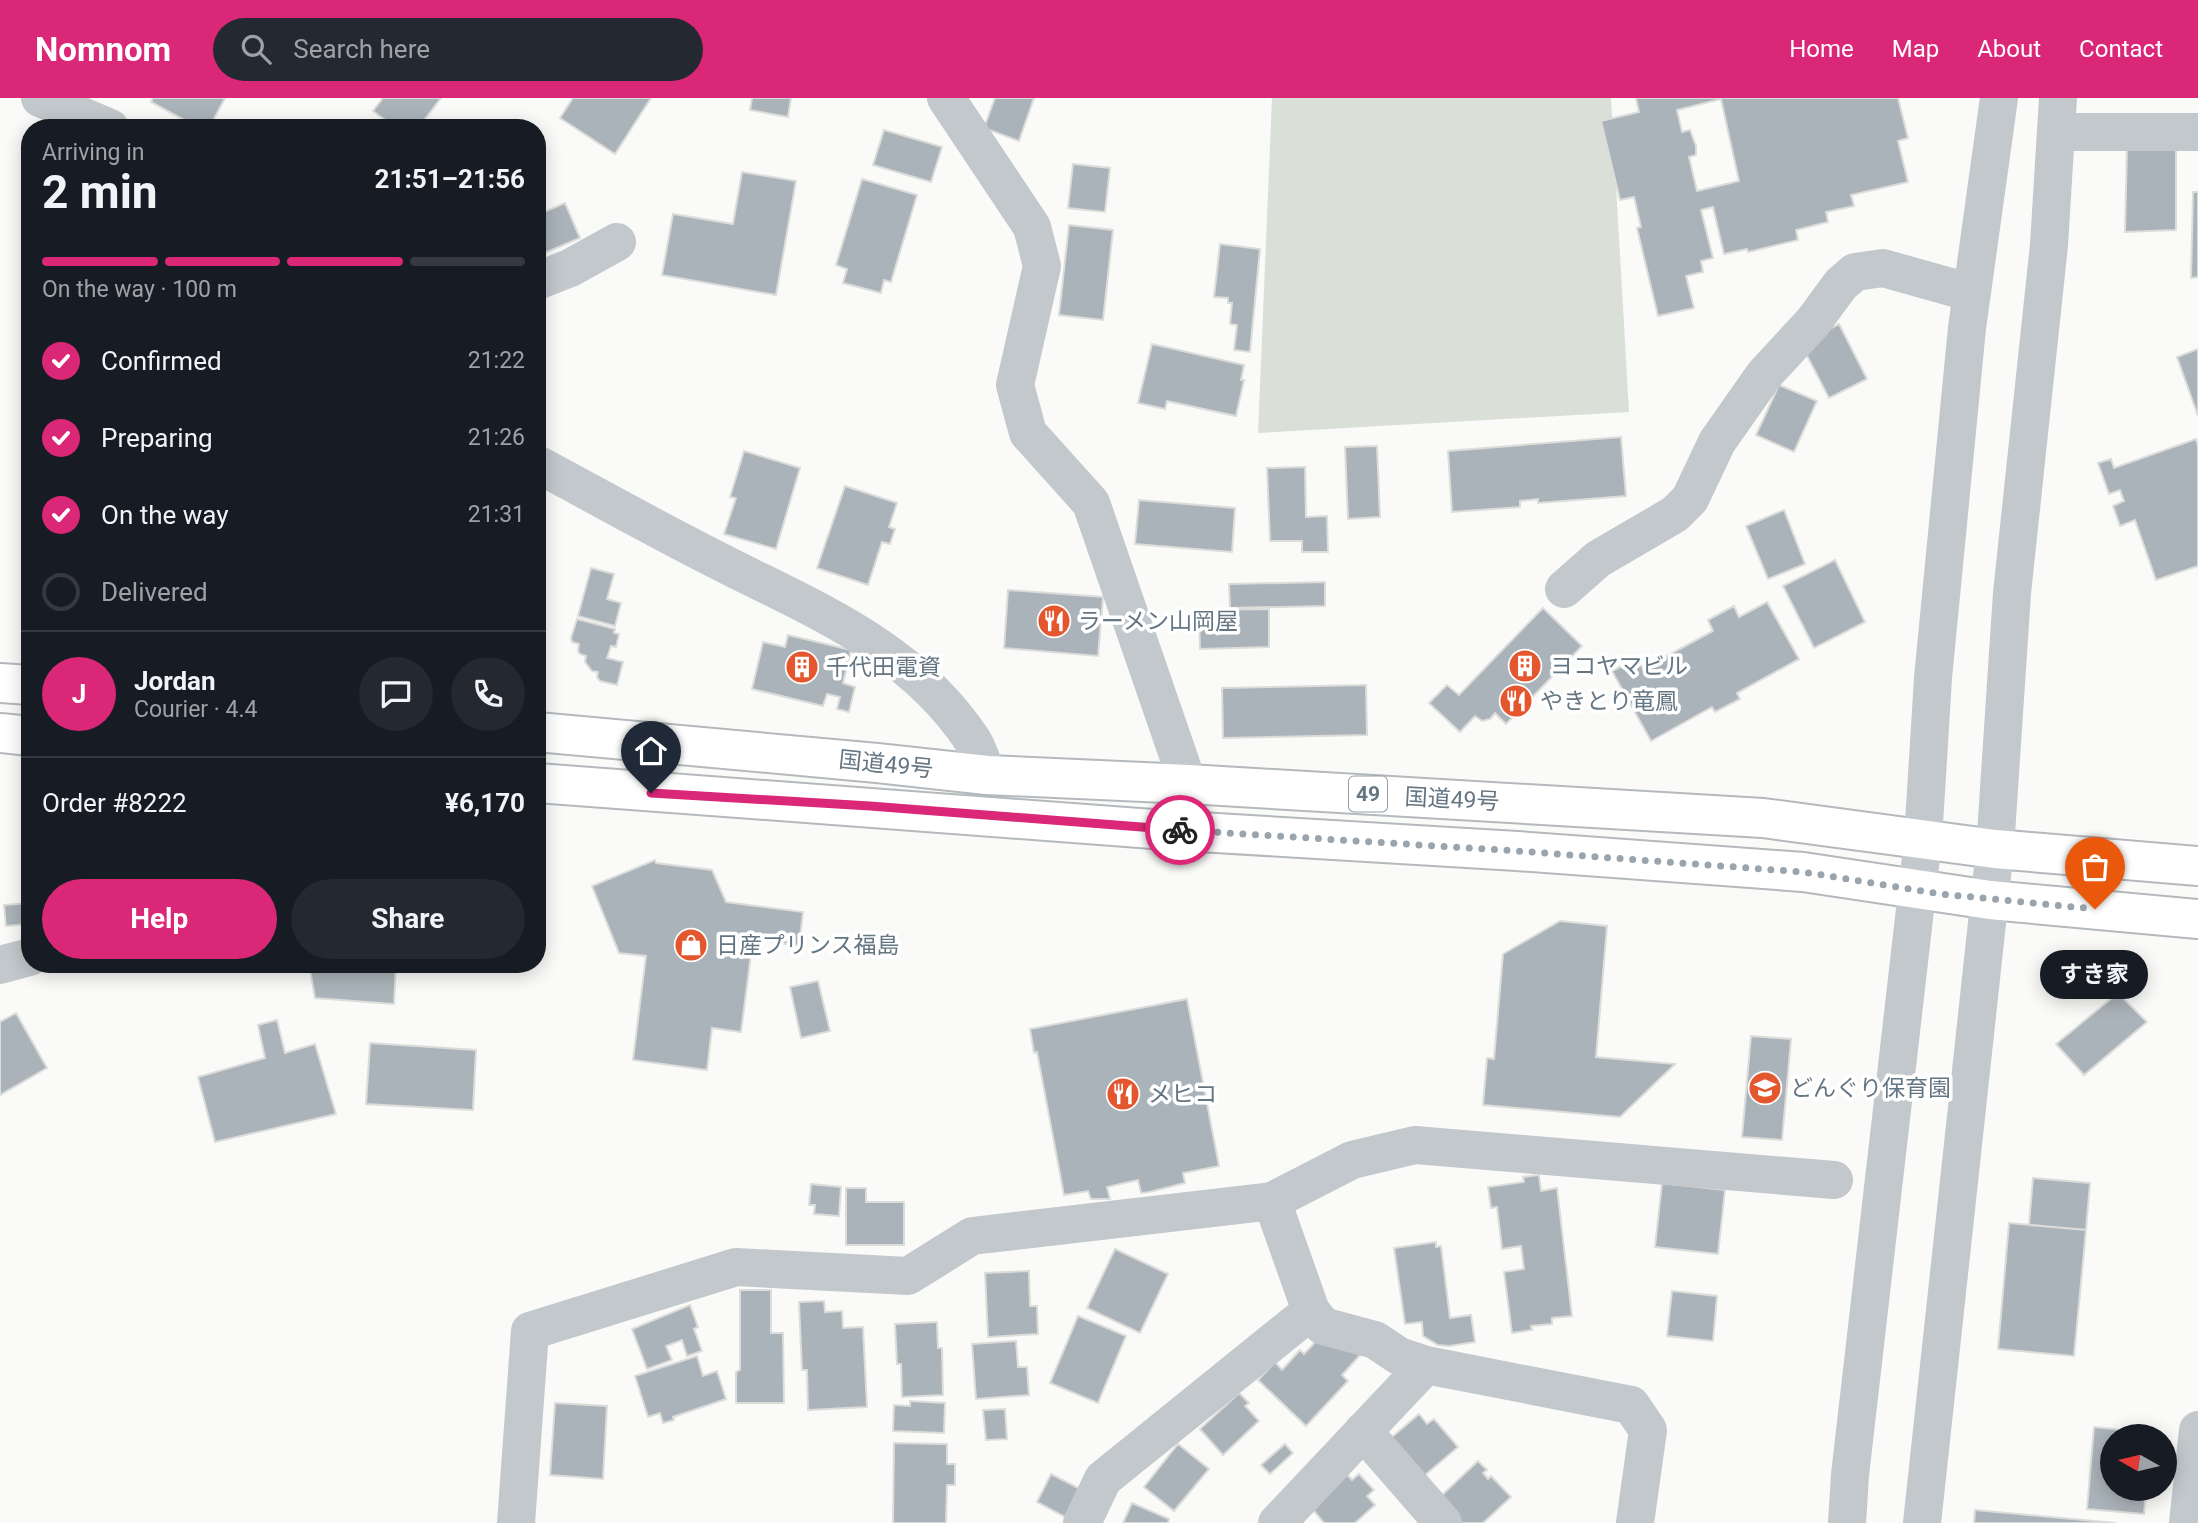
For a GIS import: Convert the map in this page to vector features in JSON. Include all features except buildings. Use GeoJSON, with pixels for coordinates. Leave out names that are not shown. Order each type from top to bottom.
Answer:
{"type":"FeatureCollection","features":[{"type":"Feature","properties":{"kind":"highway"},"geometry":{"type":"LineString","coordinates":[[0,682],[21,684]]}},
{"type":"Feature","properties":{"kind":"highway"},"geometry":{"type":"LineString","coordinates":[[0,733],[21,735]]}},
{"type":"Feature","properties":{"kind":"highway","name":"国道49号"},"geometry":{"type":"LineString","coordinates":[[546,733],[987,775],[1188,784],[1763,818],[1996,849],[2198,866]]}},
{"type":"Feature","properties":{"kind":"highway","name":"国道49号"},"geometry":{"type":"LineString","coordinates":[[546,784],[1166,830],[1803,872],[1990,900],[2198,919]]}},
{"type":"Feature","properties":{"kind":"street"},"geometry":{"type":"LineString","coordinates":[[40,98],[89,119]]}},
{"type":"Feature","properties":{"kind":"street"},"geometry":{"type":"LineString","coordinates":[[946,98],[1032,227],[1042,266],[1015,385],[1028,433],[1091,503],[1188,784]]}},
{"type":"Feature","properties":{"kind":"street"},"geometry":{"type":"LineString","coordinates":[[1847,1523],[1850,1475],[1923,839],[1933,678],[1972,293],[1999,98]]}},
{"type":"Feature","properties":{"kind":"street"},"geometry":{"type":"LineString","coordinates":[[1922,1523],[1996,849],[2012,593],[2049,245],[2057,115],[2198,132]]}},
{"type":"Feature","properties":{"kind":"street"},"geometry":{"type":"LineString","coordinates":[[546,277],[570,268],[617,242]]}},
{"type":"Feature","properties":{"kind":"street"},"geometry":{"type":"LineString","coordinates":[[1564,589],[1598,559],[1675,514],[1690,499],[1717,442],[1764,375],[1813,322],[1841,284],[1855,272],[1883,268],[1972,293]]}},
{"type":"Feature","properties":{"kind":"street"},"geometry":{"type":"LineString","coordinates":[[546,469],[866,637],[891,654],[920,678],[948,707],[975,743],[987,775]]}},
{"type":"Feature","properties":{"kind":"street"},"geometry":{"type":"LineString","coordinates":[[0,965],[21,959]]}},
{"type":"Feature","properties":{"kind":"street"},"geometry":{"type":"LineString","coordinates":[[516,1523],[530,1331],[736,1267],[908,1276],[972,1236],[1272,1201],[1352,1160],[1415,1145],[1834,1180]]}},
{"type":"Feature","properties":{"kind":"street"},"geometry":{"type":"LineString","coordinates":[[1272,1201],[1311,1311],[1323,1326],[1375,1340],[1399,1356],[1426,1366],[1631,1405],[1648,1430],[1634,1523]]}},
{"type":"Feature","properties":{"kind":"street"},"geometry":{"type":"LineString","coordinates":[[1082,1523],[1103,1479],[1311,1311]]}},
{"type":"Feature","properties":{"kind":"street"},"geometry":{"type":"LineString","coordinates":[[1277,1523],[1426,1366]]}},
{"type":"Feature","properties":{"kind":"street"},"geometry":{"type":"LineString","coordinates":[[2192,1518],[2198,1430]]}},
{"type":"Feature","properties":{"kind":"street"},"geometry":{"type":"LineString","coordinates":[[1363,1431],[1443,1523]]}},
{"type":"Feature","properties":{"kind":"shaded area"},"geometry":{"type":"Polygon","coordinates":[[[1272,98],[1611,98],[1629,412],[1258,433],[1272,98]]]}},
{"type":"Feature","properties":{"kind":"way so far"},"geometry":{"type":"LineString","coordinates":[[1180,830],[1803,872],[1917,891],[2095,909]]}},
{"type":"Feature","properties":{"kind":"place","name":"ラーメン山岡屋"},"geometry":{"type":"Point","coordinates":[1054,621]}},
{"type":"Feature","properties":{"kind":"place","name":"ヨコヤマビル"},"geometry":{"type":"Point","coordinates":[1525,666]}},
{"type":"Feature","properties":{"kind":"place","name":"千代田電資"},"geometry":{"type":"Point","coordinates":[802,667]}},
{"type":"Feature","properties":{"kind":"place","name":"やきとり竜鳳"},"geometry":{"type":"Point","coordinates":[1516,701]}},
{"type":"Feature","properties":{"kind":"place","name":"すき家"},"geometry":{"type":"Point","coordinates":[2095,909]}},
{"type":"Feature","properties":{"kind":"place","name":"日産プリンス福島"},"geometry":{"type":"Point","coordinates":[691,945]}},
{"type":"Feature","properties":{"kind":"place","name":"どんぐり保育園"},"geometry":{"type":"Point","coordinates":[1765,1088]}},
{"type":"Feature","properties":{"kind":"place","name":"メヒコ"},"geometry":{"type":"Point","coordinates":[1123,1094]}},
{"type":"Feature","properties":{"kind":"route"},"geometry":{"type":"LineString","coordinates":[[651,793],[870,806],[1180,830]]}}]}
